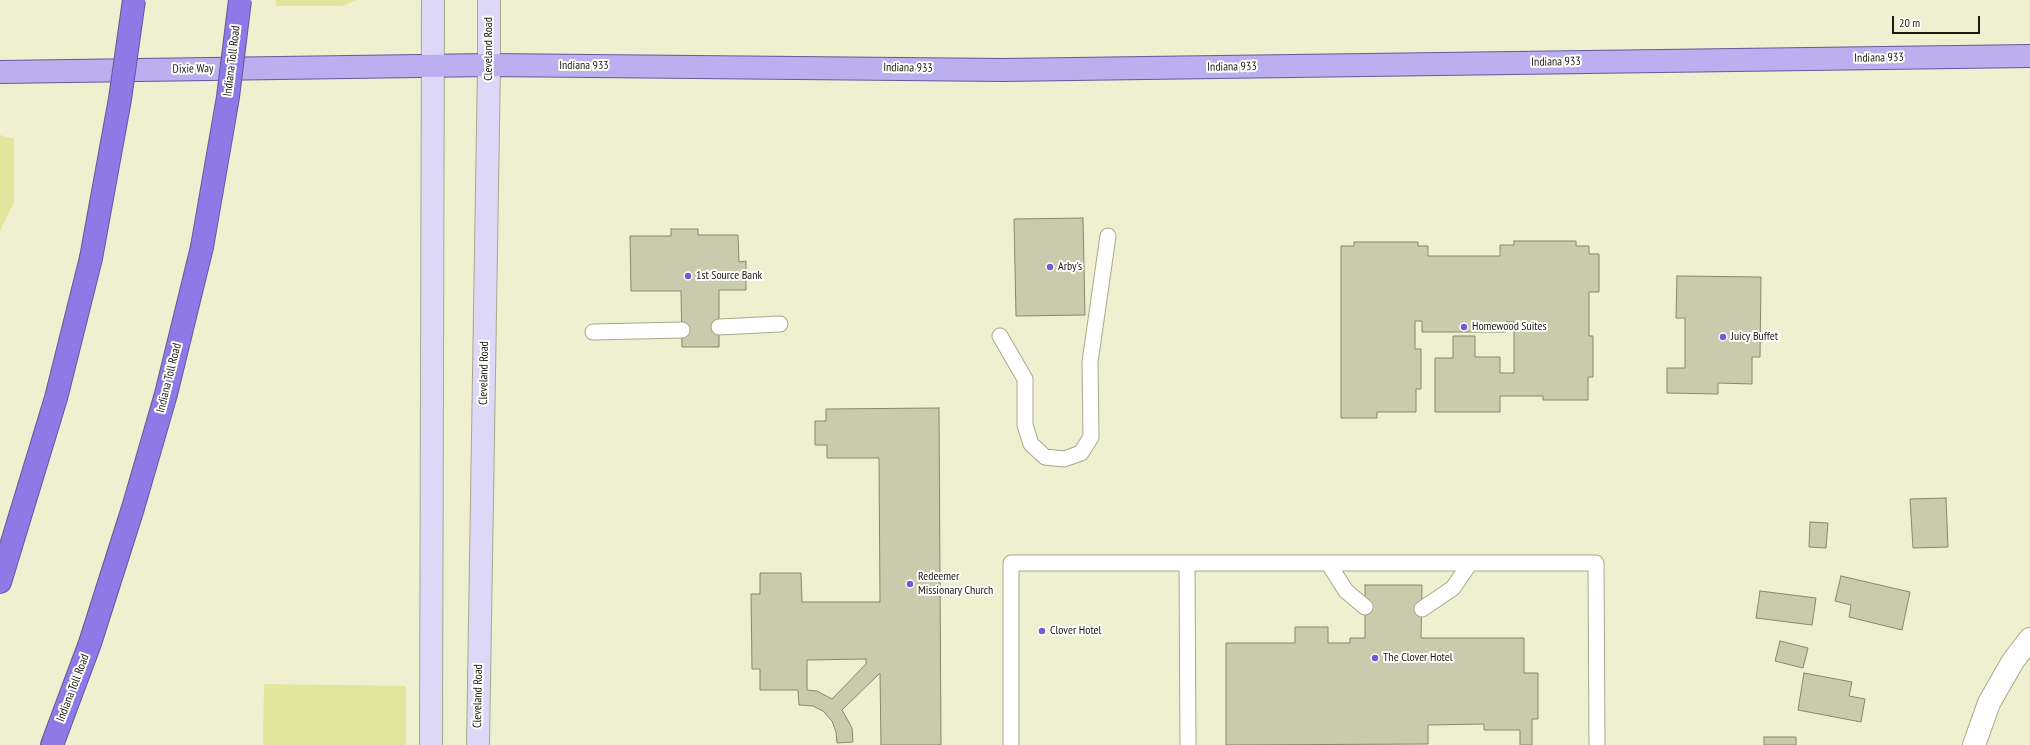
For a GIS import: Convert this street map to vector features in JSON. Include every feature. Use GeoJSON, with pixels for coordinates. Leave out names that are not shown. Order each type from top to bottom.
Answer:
{"type":"FeatureCollection","features":[{"type":"Feature","properties":{"kind":"highway"},"geometry":{"type":"LineString","coordinates":[[0,582],[56,398],[91,258],[120,98],[134,0]]}},
{"type":"Feature","properties":{"kind":"highway","name":"Indiana Toll Road"},"geometry":{"type":"LineString","coordinates":[[52,745],[90,643],[133,508],[166,394],[202,246],[228,97],[240,0]]}},
{"type":"Feature","properties":{"kind":"main road"},"geometry":{"type":"LineString","coordinates":[[431,745],[433,0]]}},
{"type":"Feature","properties":{"kind":"main road","name":"Cleveland Road"},"geometry":{"type":"LineString","coordinates":[[478,745],[489,0]]}},
{"type":"Feature","properties":{"kind":"main road","name":"Indiana 933"},"geometry":{"type":"LineString","coordinates":[[433,66],[1010,70],[2030,56]]}},
{"type":"Feature","properties":{"kind":"main road","name":"Dixie Way"},"geometry":{"type":"LineString","coordinates":[[0,72],[433,66]]}},
{"type":"Feature","properties":{"kind":"street"},"geometry":{"type":"LineString","coordinates":[[1974,745],[1989,703],[2013,661],[2030,639]]}},
{"type":"Feature","properties":{"kind":"lane"},"geometry":{"type":"LineString","coordinates":[[1000,336],[1025,380],[1025,425],[1031,444],[1045,457],[1064,459],[1080,452],[1091,437],[1090,362],[1108,236]]}},
{"type":"Feature","properties":{"kind":"lane"},"geometry":{"type":"LineString","coordinates":[[719,327],[780,324]]}},
{"type":"Feature","properties":{"kind":"lane"},"geometry":{"type":"LineString","coordinates":[[593,332],[682,330]]}},
{"type":"Feature","properties":{"kind":"lane"},"geometry":{"type":"LineString","coordinates":[[1012,745],[1011,563],[1596,563],[1596,745]]}},
{"type":"Feature","properties":{"kind":"lane"},"geometry":{"type":"LineString","coordinates":[[1187,563],[1188,745]]}},
{"type":"Feature","properties":{"kind":"lane"},"geometry":{"type":"LineString","coordinates":[[1328,563],[1346,591],[1365,607]]}},
{"type":"Feature","properties":{"kind":"lane"},"geometry":{"type":"LineString","coordinates":[[1422,609],[1453,588],[1470,563]]}},
{"type":"Feature","properties":{"kind":"green space"},"geometry":{"type":"Polygon","coordinates":[[[276,0],[357,0],[342,6],[276,6],[276,0]]]}},
{"type":"Feature","properties":{"kind":"green space"},"geometry":{"type":"Polygon","coordinates":[[[0,135],[14,139],[14,202],[0,231],[0,135]]]}},
{"type":"Feature","properties":{"kind":"green space"},"geometry":{"type":"Polygon","coordinates":[[[264,684],[406,686],[406,745],[263,745],[264,684]]]}},
{"type":"Feature","properties":{"kind":"building","name":"Arby's"},"geometry":{"type":"Polygon","coordinates":[[[1083,218],[1085,315],[1016,316],[1014,219],[1083,218]]]}},
{"type":"Feature","properties":{"kind":"building","name":"1st Source Bank"},"geometry":{"type":"Polygon","coordinates":[[[671,229],[698,229],[698,235],[738,235],[739,262],[746,261],[746,290],[719,290],[719,347],[682,347],[681,291],[631,291],[630,236],[671,236],[671,229]]]}},
{"type":"Feature","properties":{"kind":"building","name":"Homewood Suites"},"geometry":{"type":"Polygon","coordinates":[[[1514,241],[1576,241],[1576,246],[1589,246],[1589,254],[1599,254],[1599,292],[1589,292],[1589,336],[1593,336],[1593,377],[1588,377],[1588,400],[1543,400],[1543,396],[1500,396],[1500,412],[1435,412],[1435,358],[1453,358],[1453,336],[1475,336],[1475,357],[1500,357],[1500,373],[1514,373],[1514,322],[1506,322],[1506,332],[1422,332],[1422,321],[1415,321],[1415,349],[1421,349],[1421,389],[1416,389],[1416,412],[1377,412],[1377,418],[1341,418],[1341,246],[1354,246],[1354,242],[1418,242],[1418,246],[1428,246],[1428,256],[1500,256],[1500,245],[1514,245],[1514,241]]]}},
{"type":"Feature","properties":{"kind":"building","name":"Juicy Buffet"},"geometry":{"type":"Polygon","coordinates":[[[1677,276],[1761,277],[1760,357],[1752,357],[1752,384],[1718,383],[1718,394],[1667,393],[1667,368],[1685,368],[1685,318],[1676,318],[1677,276]]]}},
{"type":"Feature","properties":{"kind":"building","name":"Redeemer Missionary Church"},"geometry":{"type":"Polygon","coordinates":[[[939,408],[941,745],[881,745],[880,673],[842,710],[852,728],[853,742],[837,743],[836,732],[832,721],[823,711],[813,706],[799,705],[798,690],[760,690],[760,669],[752,669],[751,594],[760,594],[760,573],[801,573],[802,602],[880,602],[879,458],[827,458],[827,445],[815,445],[815,421],[826,421],[826,409],[939,408]],[[866,659],[807,660],[807,690],[817,691],[832,699],[866,664],[866,659]]]}},
{"type":"Feature","properties":{"kind":"building"},"geometry":{"type":"Polygon","coordinates":[[[1946,498],[1948,547],[1913,548],[1910,499],[1946,498]]]}},
{"type":"Feature","properties":{"kind":"building"},"geometry":{"type":"Polygon","coordinates":[[[1810,522],[1828,523],[1826,548],[1809,547],[1810,522]]]}},
{"type":"Feature","properties":{"kind":"building"},"geometry":{"type":"Polygon","coordinates":[[[1841,576],[1910,592],[1902,630],[1849,617],[1851,605],[1835,601],[1841,576]]]}},
{"type":"Feature","properties":{"kind":"building","name":"The Clover Hotel"},"geometry":{"type":"Polygon","coordinates":[[[1365,585],[1422,585],[1421,638],[1524,638],[1524,673],[1538,673],[1538,719],[1532,719],[1532,745],[1520,745],[1520,730],[1484,730],[1484,724],[1428,725],[1428,744],[1226,745],[1226,643],[1295,643],[1295,627],[1328,627],[1328,643],[1350,643],[1350,638],[1365,638],[1365,585]]]}},
{"type":"Feature","properties":{"kind":"building"},"geometry":{"type":"Polygon","coordinates":[[[1760,591],[1816,598],[1812,625],[1756,618],[1760,591]]]}},
{"type":"Feature","properties":{"kind":"building"},"geometry":{"type":"Polygon","coordinates":[[[1780,641],[1808,648],[1803,668],[1775,661],[1780,641]]]}},
{"type":"Feature","properties":{"kind":"building"},"geometry":{"type":"Polygon","coordinates":[[[1804,673],[1852,682],[1849,696],[1865,699],[1861,722],[1798,710],[1804,673]]]}},
{"type":"Feature","properties":{"kind":"building"},"geometry":{"type":"Polygon","coordinates":[[[1764,737],[1796,737],[1796,745],[1764,745],[1764,737]]]}},
{"type":"Feature","properties":{"kind":"place","name":"Arby's"},"geometry":{"type":"Point","coordinates":[1050,267]}},
{"type":"Feature","properties":{"kind":"place","name":"1st Source Bank"},"geometry":{"type":"Point","coordinates":[688,276]}},
{"type":"Feature","properties":{"kind":"place","name":"Homewood Suites"},"geometry":{"type":"Point","coordinates":[1464,327]}},
{"type":"Feature","properties":{"kind":"place","name":"Juicy Buffet"},"geometry":{"type":"Point","coordinates":[1723,337]}},
{"type":"Feature","properties":{"kind":"place","name":"Redeemer Missionary Church"},"geometry":{"type":"Point","coordinates":[910,584]}},
{"type":"Feature","properties":{"kind":"place","name":"Clover Hotel"},"geometry":{"type":"Point","coordinates":[1042,631]}},
{"type":"Feature","properties":{"kind":"place","name":"The Clover Hotel"},"geometry":{"type":"Point","coordinates":[1375,658]}}]}
